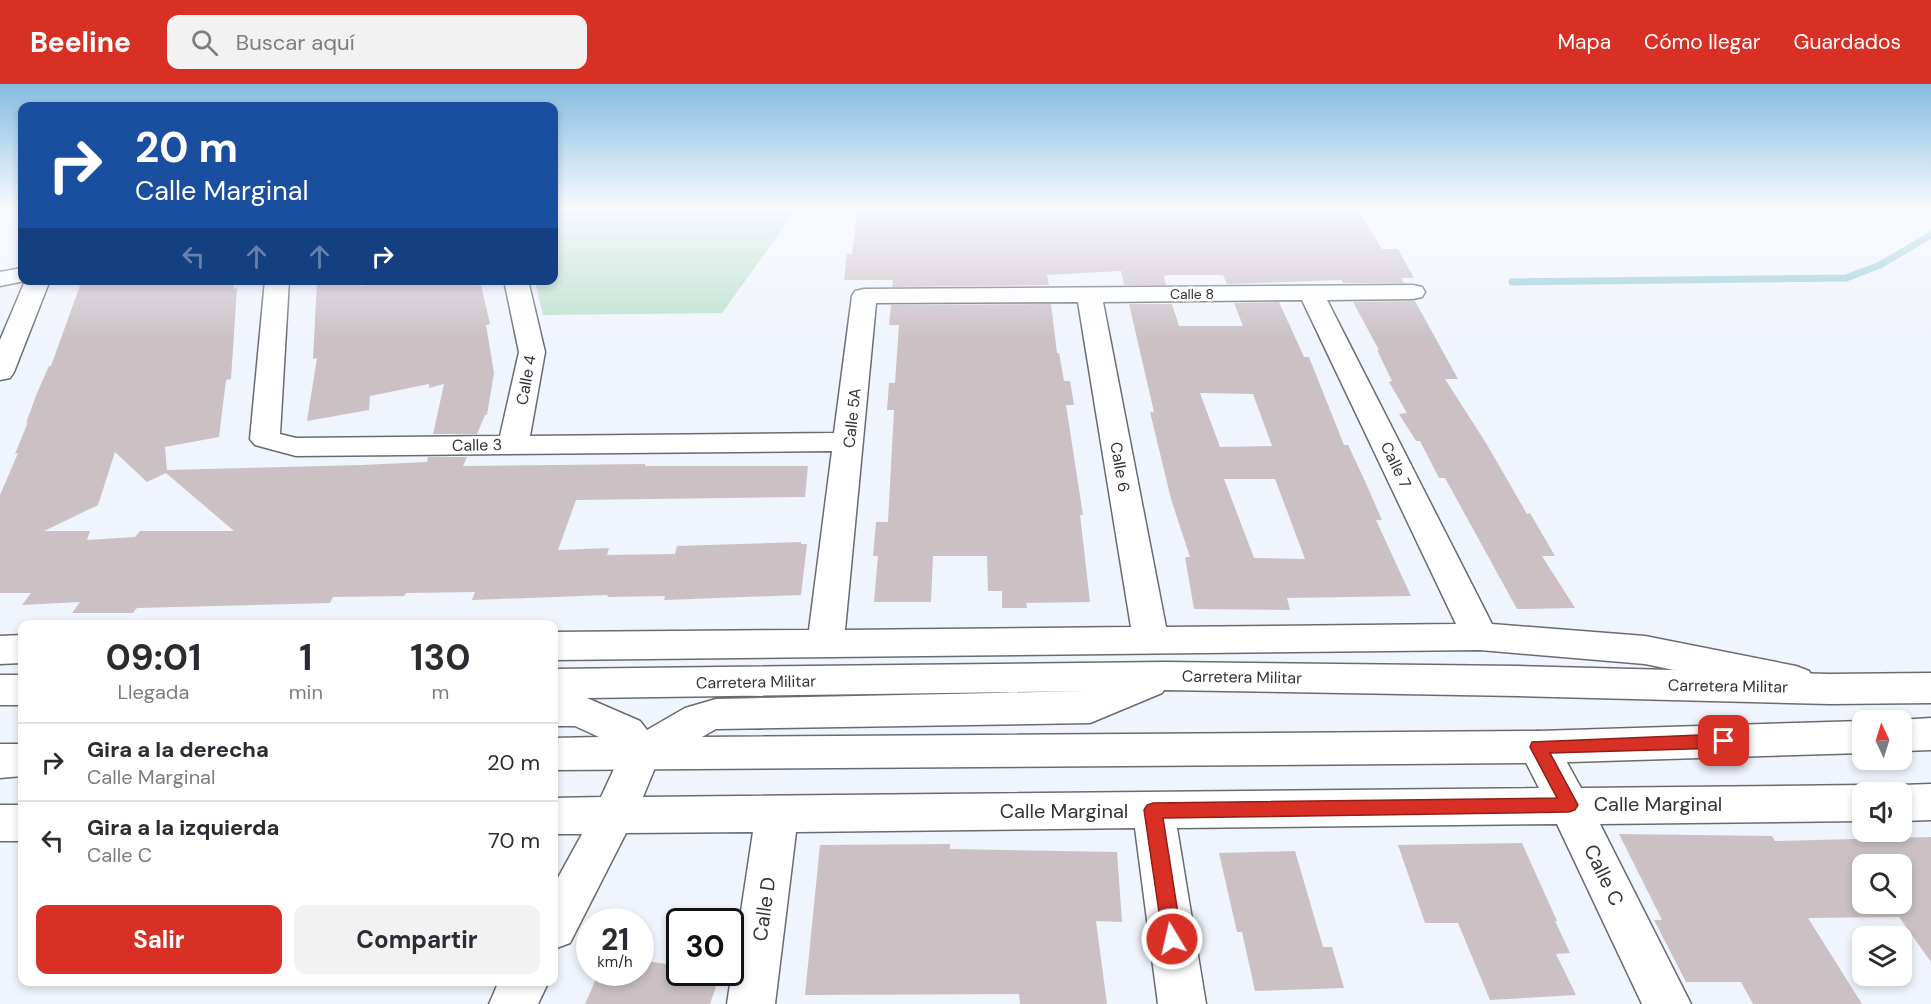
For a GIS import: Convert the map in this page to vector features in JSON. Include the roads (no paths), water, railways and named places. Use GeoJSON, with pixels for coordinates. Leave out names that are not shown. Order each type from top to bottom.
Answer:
{"type":"FeatureCollection","features":[{"type":"Feature","properties":{"kind":"street"},"geometry":{"type":"LineString","coordinates":[[0,279],[18,277]]}},
{"type":"Feature","properties":{"kind":"street"},"geometry":{"type":"LineString","coordinates":[[0,372],[37,285]]}},
{"type":"Feature","properties":{"kind":"street","name":"Calle 3"},"geometry":{"type":"LineString","coordinates":[[277,285],[265,439],[296,447],[849,442]]}},
{"type":"Feature","properties":{"kind":"street","name":"Calle 4"},"geometry":{"type":"LineString","coordinates":[[513,444],[532,352],[517,285]]}},
{"type":"Feature","properties":{"kind":"street","name":"Calle 8"},"geometry":{"type":"LineString","coordinates":[[970,295],[1413,292]]}},
{"type":"Feature","properties":{"kind":"street","name":"Calle 7"},"geometry":{"type":"LineString","coordinates":[[1311,293],[1480,637]]}},
{"type":"Feature","properties":{"kind":"street","name":"Calle 6"},"geometry":{"type":"LineString","coordinates":[[1089,294],[1151,641]]}},
{"type":"Feature","properties":{"kind":"street","name":"Calle 5A"},"geometry":{"type":"LineString","coordinates":[[825,645],[864,296],[970,295]]}},
{"type":"Feature","properties":{"kind":"street"},"geometry":{"type":"LineString","coordinates":[[558,646],[1480,637],[1645,650],[1830,689]]}},
{"type":"Feature","properties":{"kind":"street"},"geometry":{"type":"LineString","coordinates":[[0,650],[18,650]]}},
{"type":"Feature","properties":{"kind":"street"},"geometry":{"type":"LineString","coordinates":[[558,920],[614,815],[641,753],[699,718],[716,714],[1090,708],[1166,676]]}},
{"type":"Feature","properties":{"kind":"street","name":"Carretera Militar"},"geometry":{"type":"LineString","coordinates":[[558,684],[1166,676],[1518,681],[1830,689],[1931,688]]}},
{"type":"Feature","properties":{"kind":"street"},"geometry":{"type":"LineString","coordinates":[[0,690],[18,690]]}},
{"type":"Feature","properties":{"kind":"street"},"geometry":{"type":"LineString","coordinates":[[558,711],[579,711],[626,732],[641,753]]}},
{"type":"Feature","properties":{"kind":"street"},"geometry":{"type":"LineString","coordinates":[[1912,735],[1931,734]]}},
{"type":"Feature","properties":{"kind":"street"},"geometry":{"type":"LineString","coordinates":[[558,754],[1538,747],[1852,737]]}},
{"type":"Feature","properties":{"kind":"street","name":"Calle C"},"geometry":{"type":"LineString","coordinates":[[1538,747],[1667,1004]]}},
{"type":"Feature","properties":{"kind":"street"},"geometry":{"type":"LineString","coordinates":[[0,760],[18,760]]}},
{"type":"Feature","properties":{"kind":"street"},"geometry":{"type":"LineString","coordinates":[[1912,802],[1931,802]]}},
{"type":"Feature","properties":{"kind":"street","name":"Calle Marginal"},"geometry":{"type":"LineString","coordinates":[[558,816],[1852,803]]}},
{"type":"Feature","properties":{"kind":"street"},"geometry":{"type":"LineString","coordinates":[[1153,810],[1182,1004]]}},
{"type":"Feature","properties":{"kind":"street","name":"Calle D"},"geometry":{"type":"LineString","coordinates":[[751,1004],[777,813]]}},
{"type":"Feature","properties":{"kind":"street"},"geometry":{"type":"LineString","coordinates":[[0,823],[18,823]]}},
{"type":"Feature","properties":{"kind":"street"},"geometry":{"type":"LineString","coordinates":[[513,1004],[522,986]]}},
{"type":"Feature","properties":{"kind":"waterway"},"geometry":{"type":"LineString","coordinates":[[1512,282],[1846,278],[1880,265],[1901,253]]}}]}
